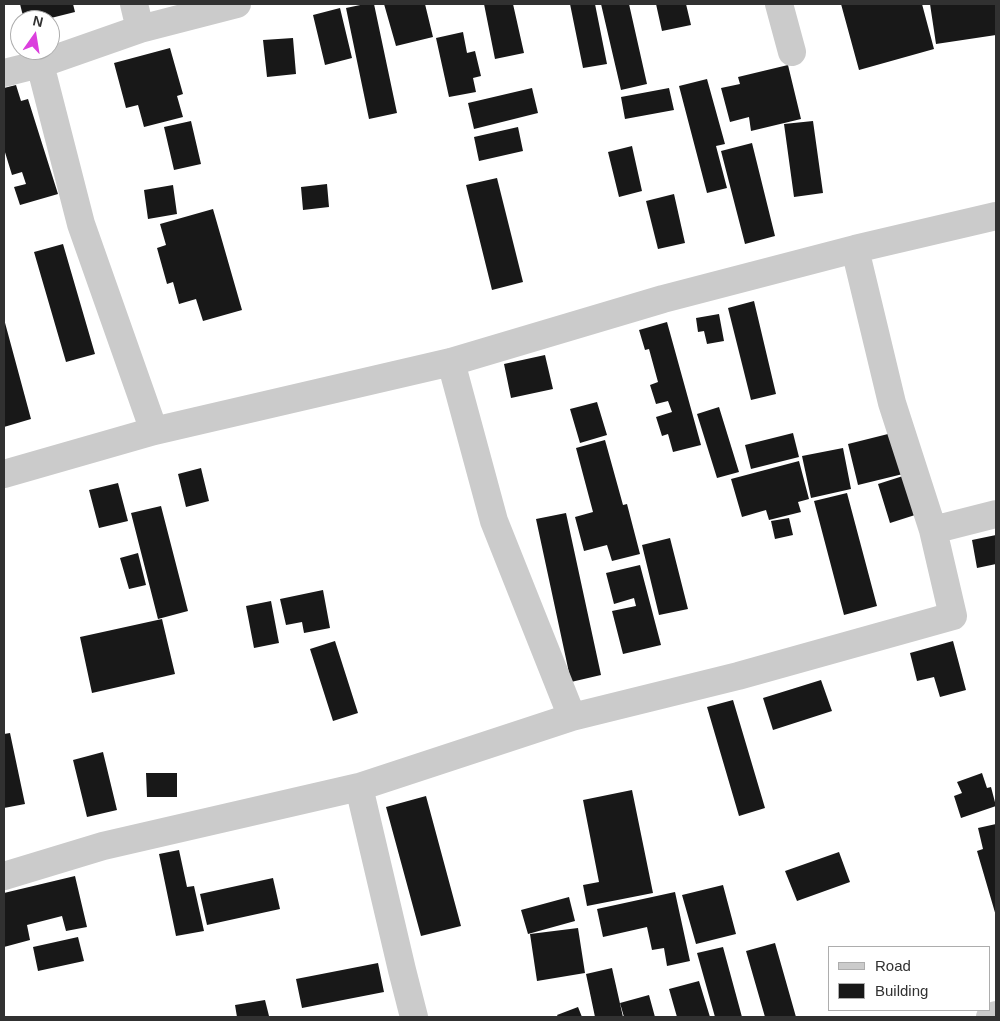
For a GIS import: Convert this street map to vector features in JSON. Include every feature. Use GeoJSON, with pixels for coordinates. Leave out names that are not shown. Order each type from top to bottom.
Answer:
{"type":"FeatureCollection","features":[{"type":"Feature","properties":{"kind":"street"},"geometry":{"type":"LineString","coordinates":[[4,73],[40,64],[137,16],[237,4]]}},
{"type":"Feature","properties":{"kind":"street"},"geometry":{"type":"LineString","coordinates":[[779,4],[792,52]]}},
{"type":"Feature","properties":{"kind":"street"},"geometry":{"type":"LineString","coordinates":[[40,64],[81,224],[154,431]]}},
{"type":"Feature","properties":{"kind":"street"},"geometry":{"type":"LineString","coordinates":[[4,474],[154,431],[451,362],[663,299],[855,249],[996,216]]}},
{"type":"Feature","properties":{"kind":"street"},"geometry":{"type":"LineString","coordinates":[[4,876],[103,846],[359,787],[572,717],[738,676],[953,616],[934,530],[892,403],[855,249]]}},
{"type":"Feature","properties":{"kind":"street"},"geometry":{"type":"LineString","coordinates":[[451,362],[494,521],[572,717]]}},
{"type":"Feature","properties":{"kind":"street"},"geometry":{"type":"LineString","coordinates":[[934,530],[996,514]]}},
{"type":"Feature","properties":{"kind":"street"},"geometry":{"type":"LineString","coordinates":[[359,787],[414,1017]]}},
{"type":"Feature","properties":{"kind":"street"},"geometry":{"type":"LineString","coordinates":[[990,1017],[996,1015]]}},
{"type":"Feature","properties":{"kind":"building"},"geometry":{"type":"Polygon","coordinates":[[[20,4],[73,4],[75,12],[60,16],[60,10],[22,10],[20,4]]]}},
{"type":"Feature","properties":{"kind":"building"},"geometry":{"type":"Polygon","coordinates":[[[374,4],[397,113],[369,119],[346,8],[374,4]]]}},
{"type":"Feature","properties":{"kind":"building"},"geometry":{"type":"Polygon","coordinates":[[[384,4],[425,4],[433,37],[396,46],[384,4]]]}},
{"type":"Feature","properties":{"kind":"building"},"geometry":{"type":"Polygon","coordinates":[[[484,4],[513,4],[524,53],[495,59],[484,4]]]}},
{"type":"Feature","properties":{"kind":"building"},"geometry":{"type":"Polygon","coordinates":[[[570,4],[595,4],[607,64],[583,68],[570,4]]]}},
{"type":"Feature","properties":{"kind":"building"},"geometry":{"type":"Polygon","coordinates":[[[601,4],[629,4],[647,84],[621,90],[601,4]]]}},
{"type":"Feature","properties":{"kind":"building"},"geometry":{"type":"Polygon","coordinates":[[[656,4],[686,4],[691,25],[662,31],[656,4]]]}},
{"type":"Feature","properties":{"kind":"building"},"geometry":{"type":"Polygon","coordinates":[[[841,4],[922,4],[934,49],[859,70],[841,4]]]}},
{"type":"Feature","properties":{"kind":"building"},"geometry":{"type":"Polygon","coordinates":[[[930,4],[996,4],[996,35],[936,44],[930,4]]]}},
{"type":"Feature","properties":{"kind":"building"},"geometry":{"type":"Polygon","coordinates":[[[340,8],[352,58],[325,65],[313,15],[340,8]]]}},
{"type":"Feature","properties":{"kind":"building"},"geometry":{"type":"Polygon","coordinates":[[[463,32],[467,53],[475,51],[481,76],[473,78],[476,92],[449,97],[436,38],[463,32]]]}},
{"type":"Feature","properties":{"kind":"building"},"geometry":{"type":"Polygon","coordinates":[[[293,38],[296,74],[267,77],[263,40],[293,38]]]}},
{"type":"Feature","properties":{"kind":"building"},"geometry":{"type":"Polygon","coordinates":[[[170,48],[183,94],[177,96],[183,117],[144,127],[138,105],[126,108],[114,63],[170,48]]]}},
{"type":"Feature","properties":{"kind":"building"},"geometry":{"type":"Polygon","coordinates":[[[788,65],[801,119],[751,131],[749,117],[730,122],[721,88],[740,84],[738,77],[788,65]]]}},
{"type":"Feature","properties":{"kind":"building"},"geometry":{"type":"Polygon","coordinates":[[[707,79],[725,144],[716,146],[727,188],[707,193],[679,86],[707,79]]]}},
{"type":"Feature","properties":{"kind":"building"},"geometry":{"type":"Polygon","coordinates":[[[16,85],[21,101],[28,99],[58,194],[20,205],[14,187],[26,184],[22,172],[12,175],[4,149],[4,88],[16,85]]]}},
{"type":"Feature","properties":{"kind":"building"},"geometry":{"type":"Polygon","coordinates":[[[532,88],[538,113],[474,129],[468,103],[532,88]]]}},
{"type":"Feature","properties":{"kind":"building"},"geometry":{"type":"Polygon","coordinates":[[[669,88],[674,110],[625,119],[621,97],[669,88]]]}},
{"type":"Feature","properties":{"kind":"building"},"geometry":{"type":"Polygon","coordinates":[[[191,121],[201,164],[174,170],[164,127],[191,121]]]}},
{"type":"Feature","properties":{"kind":"building"},"geometry":{"type":"Polygon","coordinates":[[[813,121],[823,193],[794,197],[784,124],[813,121]]]}},
{"type":"Feature","properties":{"kind":"building"},"geometry":{"type":"Polygon","coordinates":[[[518,127],[523,151],[479,161],[474,137],[518,127]]]}},
{"type":"Feature","properties":{"kind":"building"},"geometry":{"type":"Polygon","coordinates":[[[752,143],[775,236],[745,244],[721,151],[752,143]]]}},
{"type":"Feature","properties":{"kind":"building"},"geometry":{"type":"Polygon","coordinates":[[[632,146],[642,191],[619,197],[608,152],[632,146]]]}},
{"type":"Feature","properties":{"kind":"building"},"geometry":{"type":"Polygon","coordinates":[[[497,178],[523,282],[492,290],[466,185],[497,178]]]}},
{"type":"Feature","properties":{"kind":"building"},"geometry":{"type":"Polygon","coordinates":[[[327,184],[329,207],[303,210],[301,187],[327,184]]]}},
{"type":"Feature","properties":{"kind":"building"},"geometry":{"type":"Polygon","coordinates":[[[173,185],[177,214],[148,219],[144,190],[173,185]]]}},
{"type":"Feature","properties":{"kind":"building"},"geometry":{"type":"Polygon","coordinates":[[[674,194],[685,243],[658,249],[646,201],[674,194]]]}},
{"type":"Feature","properties":{"kind":"building"},"geometry":{"type":"Polygon","coordinates":[[[213,209],[242,310],[203,321],[196,299],[179,304],[173,282],[167,284],[157,248],[166,245],[160,224],[213,209]]]}},
{"type":"Feature","properties":{"kind":"building"},"geometry":{"type":"Polygon","coordinates":[[[63,244],[95,354],[66,362],[34,252],[63,244]]]}},
{"type":"Feature","properties":{"kind":"building"},"geometry":{"type":"Polygon","coordinates":[[[754,301],[776,394],[751,400],[728,308],[754,301]]]}},
{"type":"Feature","properties":{"kind":"building"},"geometry":{"type":"Polygon","coordinates":[[[719,314],[724,341],[707,344],[704,331],[698,332],[696,318],[719,314]]]}},
{"type":"Feature","properties":{"kind":"building"},"geometry":{"type":"Polygon","coordinates":[[[4,319],[31,419],[4,427],[4,319]]]}},
{"type":"Feature","properties":{"kind":"building"},"geometry":{"type":"Polygon","coordinates":[[[667,322],[701,445],[673,452],[668,434],[662,436],[656,417],[672,412],[668,401],[656,404],[650,385],[658,382],[649,349],[645,350],[639,330],[667,322]]]}},
{"type":"Feature","properties":{"kind":"building"},"geometry":{"type":"Polygon","coordinates":[[[545,355],[553,389],[511,398],[504,364],[545,355]]]}},
{"type":"Feature","properties":{"kind":"building"},"geometry":{"type":"Polygon","coordinates":[[[597,402],[607,435],[580,443],[570,409],[597,402]]]}},
{"type":"Feature","properties":{"kind":"building"},"geometry":{"type":"Polygon","coordinates":[[[719,407],[739,472],[717,478],[697,414],[719,407]]]}},
{"type":"Feature","properties":{"kind":"building"},"geometry":{"type":"Polygon","coordinates":[[[793,433],[799,457],[751,469],[745,445],[793,433]]]}},
{"type":"Feature","properties":{"kind":"building"},"geometry":{"type":"Polygon","coordinates":[[[892,433],[903,474],[858,485],[848,444],[892,433]]]}},
{"type":"Feature","properties":{"kind":"building"},"geometry":{"type":"Polygon","coordinates":[[[605,440],[623,505],[627,504],[640,554],[612,561],[607,545],[584,551],[575,517],[593,512],[576,448],[605,440]]]}},
{"type":"Feature","properties":{"kind":"building"},"geometry":{"type":"Polygon","coordinates":[[[843,448],[851,489],[811,498],[802,456],[843,448]]]}},
{"type":"Feature","properties":{"kind":"building"},"geometry":{"type":"Polygon","coordinates":[[[799,461],[809,499],[798,502],[801,512],[769,520],[766,510],[742,517],[731,479],[799,461]]]}},
{"type":"Feature","properties":{"kind":"building"},"geometry":{"type":"Polygon","coordinates":[[[201,468],[209,501],[186,507],[178,474],[201,468]]]}},
{"type":"Feature","properties":{"kind":"building"},"geometry":{"type":"Polygon","coordinates":[[[903,476],[915,515],[890,523],[878,484],[903,476]]]}},
{"type":"Feature","properties":{"kind":"building"},"geometry":{"type":"Polygon","coordinates":[[[118,483],[128,521],[99,528],[89,490],[118,483]]]}},
{"type":"Feature","properties":{"kind":"building"},"geometry":{"type":"Polygon","coordinates":[[[847,493],[877,606],[844,615],[814,501],[847,493]]]}},
{"type":"Feature","properties":{"kind":"building"},"geometry":{"type":"Polygon","coordinates":[[[161,506],[188,611],[158,619],[131,513],[161,506]]]}},
{"type":"Feature","properties":{"kind":"building"},"geometry":{"type":"Polygon","coordinates":[[[566,513],[601,675],[571,682],[536,519],[566,513]]]}},
{"type":"Feature","properties":{"kind":"building"},"geometry":{"type":"Polygon","coordinates":[[[789,518],[793,535],[775,539],[771,521],[789,518]]]}},
{"type":"Feature","properties":{"kind":"building"},"geometry":{"type":"Polygon","coordinates":[[[996,535],[996,564],[977,568],[972,540],[996,535]]]}},
{"type":"Feature","properties":{"kind":"building"},"geometry":{"type":"Polygon","coordinates":[[[670,538],[688,609],[659,615],[642,545],[670,538]]]}},
{"type":"Feature","properties":{"kind":"building"},"geometry":{"type":"Polygon","coordinates":[[[138,553],[146,585],[129,589],[120,558],[138,553]]]}},
{"type":"Feature","properties":{"kind":"building"},"geometry":{"type":"Polygon","coordinates":[[[640,565],[661,645],[623,654],[612,611],[636,606],[634,598],[614,604],[606,573],[640,565]]]}},
{"type":"Feature","properties":{"kind":"building"},"geometry":{"type":"Polygon","coordinates":[[[323,590],[330,628],[304,633],[302,622],[286,625],[280,599],[323,590]]]}},
{"type":"Feature","properties":{"kind":"building"},"geometry":{"type":"Polygon","coordinates":[[[271,601],[279,643],[254,648],[246,606],[271,601]]]}},
{"type":"Feature","properties":{"kind":"building"},"geometry":{"type":"Polygon","coordinates":[[[162,619],[175,674],[92,693],[80,637],[162,619]]]}},
{"type":"Feature","properties":{"kind":"building"},"geometry":{"type":"Polygon","coordinates":[[[335,641],[358,713],[333,721],[310,649],[335,641]]]}},
{"type":"Feature","properties":{"kind":"building"},"geometry":{"type":"Polygon","coordinates":[[[953,641],[966,690],[940,697],[934,677],[917,681],[910,653],[953,641]]]}},
{"type":"Feature","properties":{"kind":"building"},"geometry":{"type":"Polygon","coordinates":[[[821,680],[832,711],[773,730],[763,698],[821,680]]]}},
{"type":"Feature","properties":{"kind":"building"},"geometry":{"type":"Polygon","coordinates":[[[733,700],[765,808],[739,816],[707,707],[733,700]]]}},
{"type":"Feature","properties":{"kind":"building"},"geometry":{"type":"Polygon","coordinates":[[[10,733],[25,804],[4,808],[4,734],[10,733]]]}},
{"type":"Feature","properties":{"kind":"building"},"geometry":{"type":"Polygon","coordinates":[[[103,752],[117,810],[87,817],[73,760],[103,752]]]}},
{"type":"Feature","properties":{"kind":"building"},"geometry":{"type":"Polygon","coordinates":[[[146,773],[177,773],[177,797],[147,797],[146,773]]]}},
{"type":"Feature","properties":{"kind":"building"},"geometry":{"type":"Polygon","coordinates":[[[982,773],[987,788],[991,787],[996,806],[961,818],[954,796],[962,793],[957,782],[982,773]]]}},
{"type":"Feature","properties":{"kind":"building"},"geometry":{"type":"Polygon","coordinates":[[[632,790],[653,893],[587,906],[583,885],[599,882],[583,800],[632,790]]]}},
{"type":"Feature","properties":{"kind":"building"},"geometry":{"type":"Polygon","coordinates":[[[426,796],[461,926],[421,936],[386,807],[426,796]]]}},
{"type":"Feature","properties":{"kind":"building"},"geometry":{"type":"Polygon","coordinates":[[[996,824],[996,916],[977,851],[983,849],[978,828],[996,824]]]}},
{"type":"Feature","properties":{"kind":"building"},"geometry":{"type":"Polygon","coordinates":[[[179,850],[187,887],[194,886],[204,931],[176,936],[159,854],[179,850]]]}},
{"type":"Feature","properties":{"kind":"building"},"geometry":{"type":"Polygon","coordinates":[[[839,852],[850,882],[797,901],[785,871],[839,852]]]}},
{"type":"Feature","properties":{"kind":"building"},"geometry":{"type":"Polygon","coordinates":[[[75,876],[87,927],[66,931],[62,916],[27,925],[30,940],[4,947],[4,893],[75,876]]]}},
{"type":"Feature","properties":{"kind":"building"},"geometry":{"type":"Polygon","coordinates":[[[273,878],[280,909],[207,925],[200,894],[273,878]]]}},
{"type":"Feature","properties":{"kind":"building"},"geometry":{"type":"Polygon","coordinates":[[[723,885],[736,934],[696,944],[682,895],[723,885]]]}},
{"type":"Feature","properties":{"kind":"building"},"geometry":{"type":"Polygon","coordinates":[[[675,892],[690,961],[667,966],[664,948],[652,950],[647,927],[603,937],[597,909],[675,892]]]}},
{"type":"Feature","properties":{"kind":"building"},"geometry":{"type":"Polygon","coordinates":[[[569,897],[575,921],[528,934],[521,910],[569,897]]]}},
{"type":"Feature","properties":{"kind":"building"},"geometry":{"type":"Polygon","coordinates":[[[578,928],[585,973],[537,981],[530,934],[578,928]]]}},
{"type":"Feature","properties":{"kind":"building"},"geometry":{"type":"Polygon","coordinates":[[[78,937],[84,961],[38,971],[33,947],[78,937]]]}},
{"type":"Feature","properties":{"kind":"building"},"geometry":{"type":"Polygon","coordinates":[[[775,943],[796,1017],[765,1017],[746,951],[775,943]]]}},
{"type":"Feature","properties":{"kind":"building"},"geometry":{"type":"Polygon","coordinates":[[[723,947],[742,1017],[715,1017],[697,953],[723,947]]]}},
{"type":"Feature","properties":{"kind":"building"},"geometry":{"type":"Polygon","coordinates":[[[378,963],[384,992],[302,1008],[296,979],[378,963]]]}},
{"type":"Feature","properties":{"kind":"building"},"geometry":{"type":"Polygon","coordinates":[[[612,968],[623,1017],[595,1017],[586,974],[612,968]]]}},
{"type":"Feature","properties":{"kind":"building"},"geometry":{"type":"Polygon","coordinates":[[[699,981],[710,1017],[677,1017],[669,989],[699,981]]]}},
{"type":"Feature","properties":{"kind":"building"},"geometry":{"type":"Polygon","coordinates":[[[649,995],[655,1017],[624,1017],[620,1003],[649,995]]]}},
{"type":"Feature","properties":{"kind":"building"},"geometry":{"type":"Polygon","coordinates":[[[265,1000],[269,1016],[237,1017],[235,1005],[265,1000]]]}},
{"type":"Feature","properties":{"kind":"building"},"geometry":{"type":"Polygon","coordinates":[[[578,1007],[582,1017],[558,1017],[557,1015],[578,1007]]]}}]}
